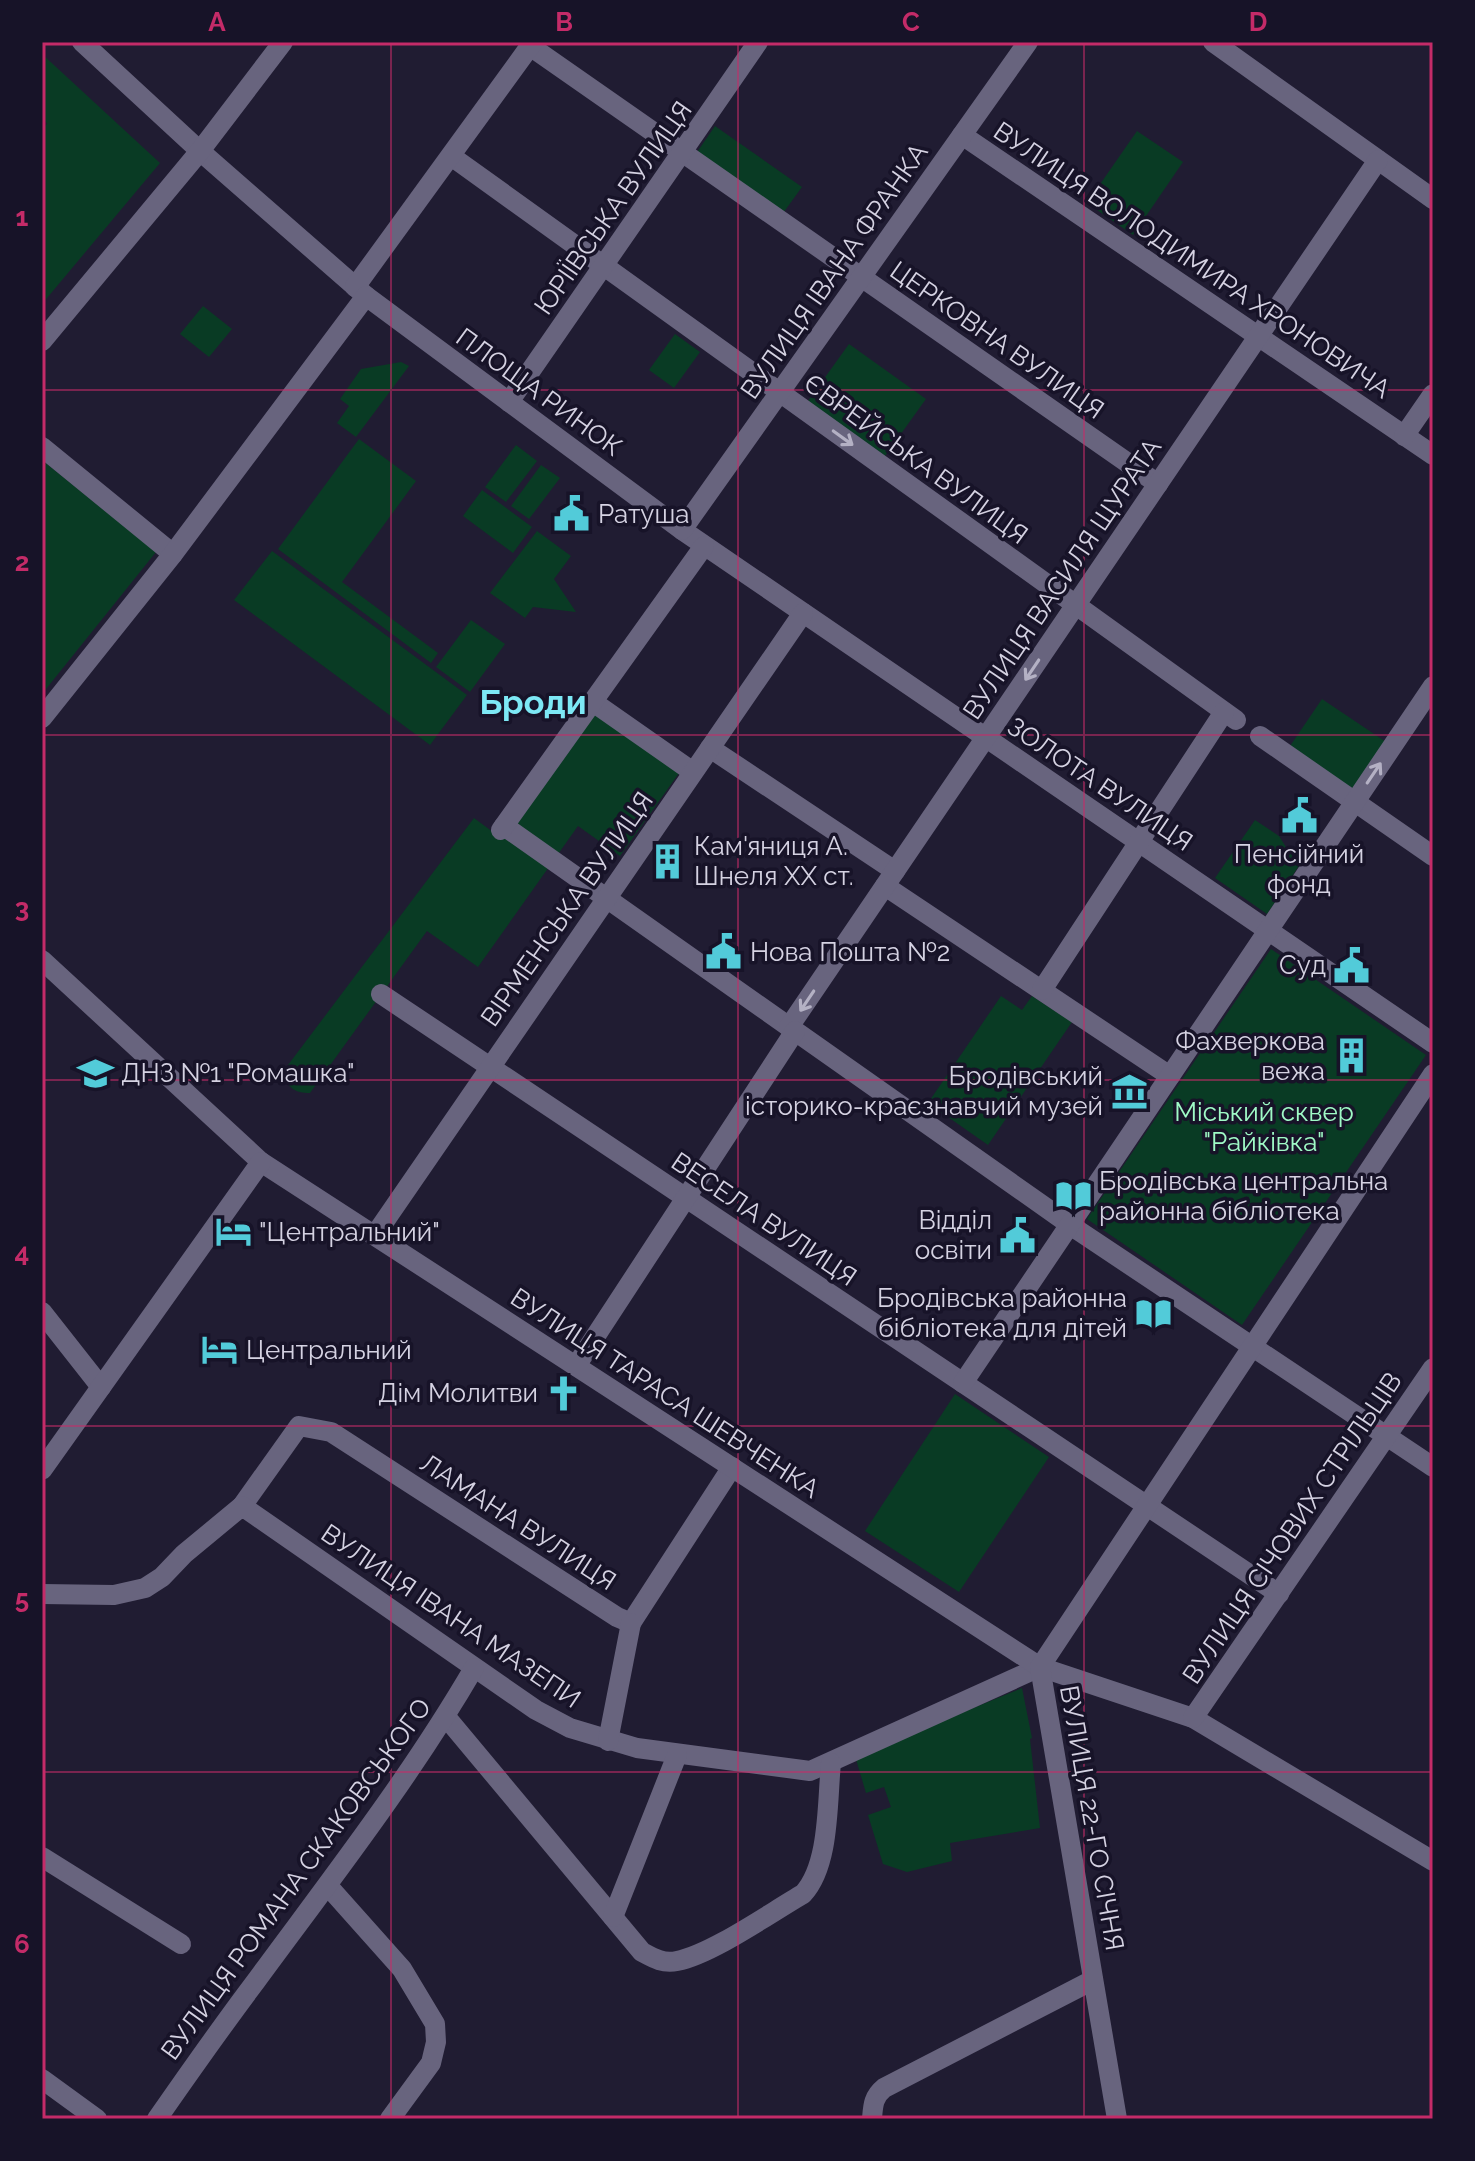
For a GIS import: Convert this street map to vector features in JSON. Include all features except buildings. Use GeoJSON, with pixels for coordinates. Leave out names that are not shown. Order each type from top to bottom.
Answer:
{"type":"FeatureCollection","features":[{"type":"Feature","properties":{"kind":"street","name":"ПЛОЩА РИНОК"},"geometry":{"type":"LineString","coordinates":[[82,42],[200,151],[360,291],[704,546]]}},
{"type":"Feature","properties":{"kind":"street"},"geometry":{"type":"LineString","coordinates":[[42,341],[200,151],[283,42]]}},
{"type":"Feature","properties":{"kind":"street","name":"ЮРІЇВСЬКА ВУЛИЦЯ"},"geometry":{"type":"LineString","coordinates":[[509,402],[758,42]]}},
{"type":"Feature","properties":{"kind":"street","name":"ВУЛИЦЯ ІВАНА ФРАНКА"},"geometry":{"type":"LineString","coordinates":[[682,530],[1028,42]]}},
{"type":"Feature","properties":{"kind":"street"},"geometry":{"type":"LineString","coordinates":[[1213,42],[1433,199]]}},
{"type":"Feature","properties":{"kind":"street"},"geometry":{"type":"LineString","coordinates":[[42,718],[173,554],[532,44]]}},
{"type":"Feature","properties":{"kind":"street","name":"ЦЕРКОВНА ВУЛИЦЯ"},"geometry":{"type":"LineString","coordinates":[[532,44],[1158,484]]}},
{"type":"Feature","properties":{"kind":"street","name":"ВУЛИЦЯ ВОЛОДИМИРА ХРОНОВИЧА"},"geometry":{"type":"LineString","coordinates":[[962,135],[1433,455]]}},
{"type":"Feature","properties":{"kind":"street","name":"ЄВРЕЙСЬКА ВУЛИЦЯ"},"geometry":{"type":"LineString","coordinates":[[451,156],[1230,716],[1138,842]]}},
{"type":"Feature","properties":{"kind":"street","name":"ВУЛИЦЯ ВАСИЛЯ ЩУРАТА"},"geometry":{"type":"LineString","coordinates":[[576,1366],[890,878],[1378,160]]}},
{"type":"Feature","properties":{"kind":"street"},"geometry":{"type":"LineString","coordinates":[[1404,436],[1433,394]]}},
{"type":"Feature","properties":{"kind":"street"},"geometry":{"type":"LineString","coordinates":[[42,447],[173,554]]}},
{"type":"Feature","properties":{"kind":"street"},"geometry":{"type":"LineString","coordinates":[[704,546],[503,828],[554,860],[1070,1225],[1433,1467]]}},
{"type":"Feature","properties":{"kind":"street","name":"ЗОЛОТА ВУЛИЦЯ"},"geometry":{"type":"LineString","coordinates":[[704,546],[1433,1043]]}},
{"type":"Feature","properties":{"kind":"street","name":"ВІРМЕНСЬКА ВУЛИЦЯ"},"geometry":{"type":"LineString","coordinates":[[375,1235],[803,613]]}},
{"type":"Feature","properties":{"kind":"street"},"geometry":{"type":"LineString","coordinates":[[963,1383],[1433,686]]}},
{"type":"Feature","properties":{"kind":"street"},"geometry":{"type":"LineString","coordinates":[[593,702],[693,772]]}},
{"type":"Feature","properties":{"kind":"street"},"geometry":{"type":"LineString","coordinates":[[1260,736],[1433,856]]}},
{"type":"Feature","properties":{"kind":"street"},"geometry":{"type":"LineString","coordinates":[[710,748],[1042,990],[1170,1076]]}},
{"type":"Feature","properties":{"kind":"street"},"geometry":{"type":"LineString","coordinates":[[1042,990],[1138,842]]}},
{"type":"Feature","properties":{"kind":"street","name":"ВУЛИЦЯ ТАРАСА ШЕВЧЕНКА"},"geometry":{"type":"LineString","coordinates":[[42,960],[261,1162],[1040,1667],[1193,1718],[1433,1861]]}},
{"type":"Feature","properties":{"kind":"street","name":"ВЕСЕЛА ВУЛИЦЯ"},"geometry":{"type":"LineString","coordinates":[[381,994],[1279,1594]]}},
{"type":"Feature","properties":{"kind":"street","name":"ВУЛИЦЯ 22-ГО СІЧНЯ"},"geometry":{"type":"LineString","coordinates":[[1117,2119],[1040,1667],[1433,1074]]}},
{"type":"Feature","properties":{"kind":"street"},"geometry":{"type":"LineString","coordinates":[[42,1470],[261,1162]]}},
{"type":"Feature","properties":{"kind":"street"},"geometry":{"type":"LineString","coordinates":[[42,1312],[101,1387]]}},
{"type":"Feature","properties":{"kind":"street","name":"ВУЛИЦЯ СІЧОВИХ СТРІЛЬЦІВ"},"geometry":{"type":"LineString","coordinates":[[1193,1718],[1433,1368]]}},
{"type":"Feature","properties":{"kind":"street","name":"ЛАМАНА ВУЛИЦЯ"},"geometry":{"type":"LineString","coordinates":[[242,1506],[299,1426],[331,1432],[617,1617],[631,1623],[732,1467]]}},
{"type":"Feature","properties":{"kind":"street"},"geometry":{"type":"LineString","coordinates":[[42,1594],[114,1595],[145,1588],[162,1577],[242,1506]]}},
{"type":"Feature","properties":{"kind":"street","name":"ВУЛИЦЯ ІВАНА МАЗЕПИ"},"geometry":{"type":"LineString","coordinates":[[242,1506],[536,1710],[570,1728],[608,1741],[677,1755],[810,1771],[1040,1667]]}},
{"type":"Feature","properties":{"kind":"street"},"geometry":{"type":"LineString","coordinates":[[608,1741],[631,1623]]}},
{"type":"Feature","properties":{"kind":"street","name":"ВУЛИЦЯ РОМАНА СКАКОВСЬКОГО"},"geometry":{"type":"LineString","coordinates":[[157,2119],[328,1886],[446,1717],[474,1668]]}},
{"type":"Feature","properties":{"kind":"street"},"geometry":{"type":"LineString","coordinates":[[446,1717],[642,1952],[658,1961],[675,1961],[702,1952],[803,1894],[815,1880],[821,1864],[831,1763]]}},
{"type":"Feature","properties":{"kind":"street"},"geometry":{"type":"LineString","coordinates":[[613,1917],[677,1755]]}},
{"type":"Feature","properties":{"kind":"street"},"geometry":{"type":"LineString","coordinates":[[42,1857],[181,1944]]}},
{"type":"Feature","properties":{"kind":"street"},"geometry":{"type":"LineString","coordinates":[[328,1886],[402,1969],[435,2024],[436,2042],[431,2063],[390,2119]]}},
{"type":"Feature","properties":{"kind":"street"},"geometry":{"type":"LineString","coordinates":[[872,2119],[873,2102],[884,2088],[1093,1980]]}},
{"type":"Feature","properties":{"kind":"street"},"geometry":{"type":"LineString","coordinates":[[42,2079],[97,2119]]}},
{"type":"Feature","properties":{"kind":"green space"},"geometry":{"type":"Polygon","coordinates":[[[42,54],[160,163],[42,304],[42,127],[47,124],[42,117],[42,54]]]}},
{"type":"Feature","properties":{"kind":"green space"},"geometry":{"type":"Polygon","coordinates":[[[715,126],[802,187],[781,216],[695,155],[715,126]]]}},
{"type":"Feature","properties":{"kind":"green space"},"geometry":{"type":"Polygon","coordinates":[[[1137,131],[1183,162],[1133,235],[1087,203],[1137,131]]]}},
{"type":"Feature","properties":{"kind":"green space"},"geometry":{"type":"Polygon","coordinates":[[[203,306],[232,329],[209,357],[180,334],[203,306]]]}},
{"type":"Feature","properties":{"kind":"green space"},"geometry":{"type":"Polygon","coordinates":[[[675,334],[700,352],[674,388],[649,370],[675,334]]]}},
{"type":"Feature","properties":{"kind":"green space"},"geometry":{"type":"Polygon","coordinates":[[[849,344],[926,399],[885,456],[808,401],[849,344]]]}},
{"type":"Feature","properties":{"kind":"green space"},"geometry":{"type":"Polygon","coordinates":[[[401,362],[409,366],[356,437],[337,423],[349,406],[340,399],[361,369],[401,362]]]}},
{"type":"Feature","properties":{"kind":"green space"},"geometry":{"type":"Polygon","coordinates":[[[359,439],[416,481],[342,582],[438,653],[431,663],[278,549],[359,439]]]}},
{"type":"Feature","properties":{"kind":"green space"},"geometry":{"type":"Polygon","coordinates":[[[516,445],[537,461],[506,502],[485,487],[516,445]]]}},
{"type":"Feature","properties":{"kind":"green space"},"geometry":{"type":"Polygon","coordinates":[[[42,460],[156,552],[42,694],[42,460]]]}},
{"type":"Feature","properties":{"kind":"green space"},"geometry":{"type":"Polygon","coordinates":[[[541,465],[560,478],[529,519],[511,506],[541,465]]]}},
{"type":"Feature","properties":{"kind":"green space"},"geometry":{"type":"Polygon","coordinates":[[[482,490],[532,527],[513,553],[463,516],[482,490]]]}},
{"type":"Feature","properties":{"kind":"green space"},"geometry":{"type":"Polygon","coordinates":[[[537,531],[571,556],[554,579],[576,612],[533,607],[525,618],[490,593],[537,531]]]}},
{"type":"Feature","properties":{"kind":"green space"},"geometry":{"type":"Polygon","coordinates":[[[272,551],[467,695],[430,745],[234,600],[272,551]]]}},
{"type":"Feature","properties":{"kind":"green space"},"geometry":{"type":"Polygon","coordinates":[[[471,620],[505,644],[470,692],[436,667],[471,620]]]}},
{"type":"Feature","properties":{"kind":"green space"},"geometry":{"type":"Polygon","coordinates":[[[1322,699],[1389,744],[1354,795],[1288,749],[1322,699]]]}},
{"type":"Feature","properties":{"kind":"green space"},"geometry":{"type":"Polygon","coordinates":[[[593,702],[684,766],[620,856],[578,826],[478,967],[427,931],[310,1093],[293,1089],[282,1073],[474,818],[497,835],[593,702]]]}},
{"type":"Feature","properties":{"kind":"green space"},"geometry":{"type":"Polygon","coordinates":[[[1255,820],[1279,836],[1286,847],[1296,848],[1306,855],[1267,914],[1215,878],[1255,820]]]}},
{"type":"Feature","properties":{"kind":"green space","name":"Міський сквер \"Райківка\""},"geometry":{"type":"Polygon","coordinates":[[[1271,949],[1426,1055],[1242,1325],[1087,1219],[1271,949]]]}},
{"type":"Feature","properties":{"kind":"green space"},"geometry":{"type":"Polygon","coordinates":[[[1001,996],[1022,1010],[1032,996],[1072,1022],[988,1145],[928,1103],[1001,996]]]}},
{"type":"Feature","properties":{"kind":"green space"},"geometry":{"type":"Polygon","coordinates":[[[955,1394],[1049,1457],[959,1592],[865,1531],[955,1394]]]}},
{"type":"Feature","properties":{"kind":"green space"},"geometry":{"type":"Polygon","coordinates":[[[1022,1688],[1032,1738],[1040,1828],[950,1843],[952,1861],[907,1872],[883,1864],[868,1815],[891,1807],[884,1787],[866,1793],[855,1756],[1022,1688]]]}},
{"type":"Feature","properties":{"kind":"place","name":"Ратуша"},"geometry":{"type":"Point","coordinates":[572,514]}},
{"type":"Feature","properties":{"kind":"place","name":"Пенсійний фонд"},"geometry":{"type":"Point","coordinates":[1299,815]}},
{"type":"Feature","properties":{"kind":"place","name":"Кам'яниця А. Шнеля XX cт."},"geometry":{"type":"Point","coordinates":[668,861]}},
{"type":"Feature","properties":{"kind":"place","name":"Нова Пошта №2"},"geometry":{"type":"Point","coordinates":[724,952]}},
{"type":"Feature","properties":{"kind":"place","name":"Cуд"},"geometry":{"type":"Point","coordinates":[1352,965]}},
{"type":"Feature","properties":{"kind":"place","name":"Фахверкова вежа"},"geometry":{"type":"Point","coordinates":[1351,1056]}},
{"type":"Feature","properties":{"kind":"place","name":"ДНЗ №1 \"Ромашка\""},"geometry":{"type":"Point","coordinates":[95,1073]}},
{"type":"Feature","properties":{"kind":"place","name":"Бродівський історико-краєзнавчий музей"},"geometry":{"type":"Point","coordinates":[1129,1091]}},
{"type":"Feature","properties":{"kind":"place","name":"Бродівська центральна районна бібліотека"},"geometry":{"type":"Point","coordinates":[1073,1196]}},
{"type":"Feature","properties":{"kind":"place","name":"\"Центральний\""},"geometry":{"type":"Point","coordinates":[233,1232]}},
{"type":"Feature","properties":{"kind":"place","name":"Відділ освіти"},"geometry":{"type":"Point","coordinates":[1018,1235]}},
{"type":"Feature","properties":{"kind":"place","name":"Бродівська районна бібліотека для дітей"},"geometry":{"type":"Point","coordinates":[1153,1313]}},
{"type":"Feature","properties":{"kind":"place","name":"Центральний"},"geometry":{"type":"Point","coordinates":[220,1350]}},
{"type":"Feature","properties":{"kind":"place","name":"Дім Молитви"},"geometry":{"type":"Point","coordinates":[564,1393]}},
{"type":"Feature","properties":{"kind":"district","name":"Броди"},"geometry":{"type":"Point","coordinates":[533,702]}}]}
